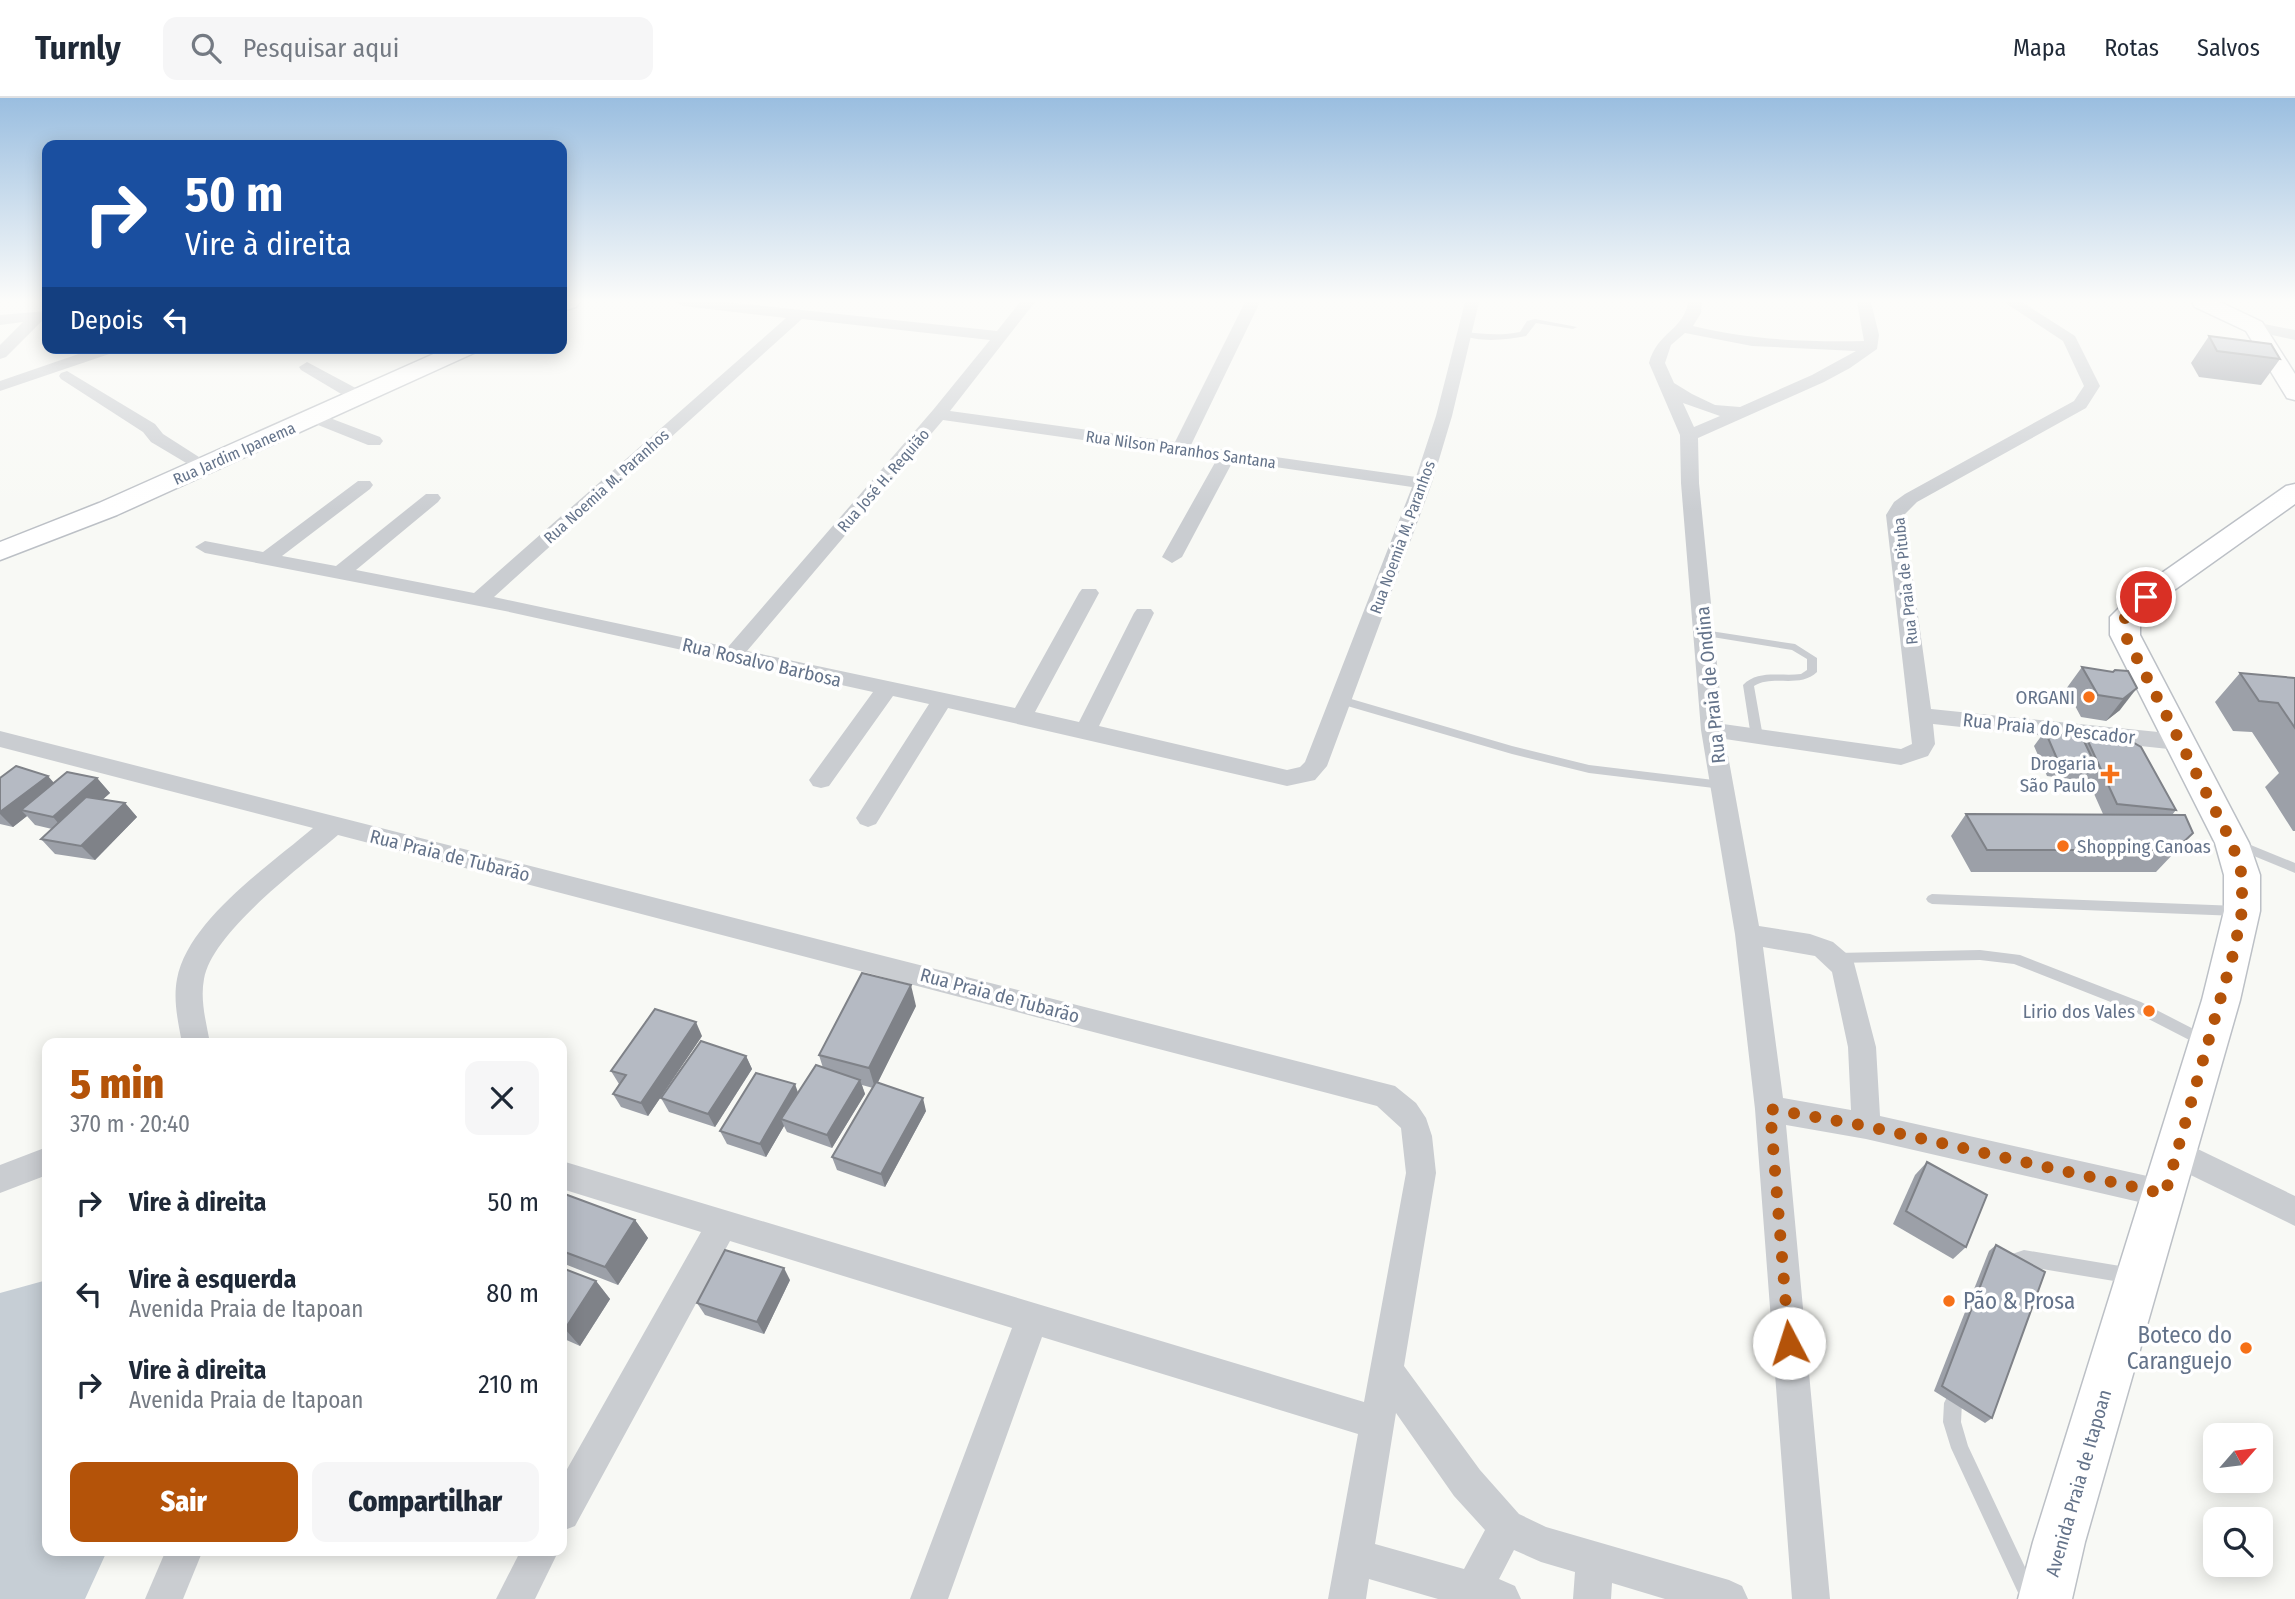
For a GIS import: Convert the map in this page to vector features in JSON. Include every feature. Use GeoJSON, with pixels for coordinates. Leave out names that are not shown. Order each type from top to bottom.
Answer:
{"type":"FeatureCollection","features":[{"type":"Feature","properties":{"kind":"street"},"geometry":{"type":"LineString","coordinates":[[0,386],[41,372]]}},
{"type":"Feature","properties":{"kind":"street"},"geometry":{"type":"LineString","coordinates":[[314,372],[359,397]]}},
{"type":"Feature","properties":{"kind":"street","name":"Rua Jardim Ipanema"},"geometry":{"type":"LineString","coordinates":[[0,552],[213,463],[413,372]]}},
{"type":"Feature","properties":{"kind":"street","name":"Rua Noemia M. Paranhos"},"geometry":{"type":"LineString","coordinates":[[478,600],[734,372]]}},
{"type":"Feature","properties":{"kind":"street","name":"Rua José H. Requião"},"geometry":{"type":"LineString","coordinates":[[733,654],[972,372]]}},
{"type":"Feature","properties":{"kind":"street"},"geometry":{"type":"LineString","coordinates":[[1180,450],[1219,372]]}},
{"type":"Feature","properties":{"kind":"street","name":"Rua Noemia M. Paranhos"},"geometry":{"type":"LineString","coordinates":[[1315,766],[1423,483],[1455,372]]}},
{"type":"Feature","properties":{"kind":"street","name":"Rua Praia de Ondina"},"geometry":{"type":"LineString","coordinates":[[1662,372],[1689,435],[1690,483],[1712,730],[1748,934]]}},
{"type":"Feature","properties":{"kind":"street"},"geometry":{"type":"LineString","coordinates":[[1689,435],[1831,372]]}},
{"type":"Feature","properties":{"kind":"street","name":"Rua Praia de Pituba"},"geometry":{"type":"LineString","coordinates":[[1712,730],[1901,757],[1922,750],[1924,744],[1895,515],[1911,498],[2080,404],[2092,386],[2085,372]]}},
{"type":"Feature","properties":{"kind":"street"},"geometry":{"type":"LineString","coordinates":[[2282,372],[2295,393]]}},
{"type":"Feature","properties":{"kind":"street"},"geometry":{"type":"LineString","coordinates":[[67,376],[149,428],[156,438],[213,463]]}},
{"type":"Feature","properties":{"kind":"street"},"geometry":{"type":"LineString","coordinates":[[1670,387],[1701,406],[1740,412]]}},
{"type":"Feature","properties":{"kind":"street","name":"Rua Nilson Paranhos Santana"},"geometry":{"type":"LineString","coordinates":[[939,414],[1423,483]]}},
{"type":"Feature","properties":{"kind":"street"},"geometry":{"type":"LineString","coordinates":[[314,417],[373,441]]}},
{"type":"Feature","properties":{"kind":"street"},"geometry":{"type":"LineString","coordinates":[[1172,558],[1227,456]]}},
{"type":"Feature","properties":{"kind":"street"},"geometry":{"type":"LineString","coordinates":[[266,559],[365,485]]}},
{"type":"Feature","properties":{"kind":"street","name":"Avenida Praia de Itapoan"},"geometry":{"type":"LineString","coordinates":[[2045,1599],[2059,1542],[2209,1043],[2242,911],[2242,875],[2232,843],[2125,635],[2125,617],[2146,597],[2295,492]]}},
{"type":"Feature","properties":{"kind":"street"},"geometry":{"type":"LineString","coordinates":[[340,573],[432,498]]}},
{"type":"Feature","properties":{"kind":"street","name":"Rua Rosalvo Barbosa"},"geometry":{"type":"LineString","coordinates":[[205,547],[478,600],[733,654],[1287,778],[1307,774],[1315,766]]}},
{"type":"Feature","properties":{"kind":"street"},"geometry":{"type":"LineString","coordinates":[[1021,718],[1089,593]]}},
{"type":"Feature","properties":{"kind":"street"},"geometry":{"type":"LineString","coordinates":[[1086,731],[1144,613]]}},
{"type":"Feature","properties":{"kind":"street"},"geometry":{"type":"LineString","coordinates":[[821,780],[886,690]]}},
{"type":"Feature","properties":{"kind":"street"},"geometry":{"type":"LineString","coordinates":[[868,818],[941,702]]}},
{"type":"Feature","properties":{"kind":"street","name":"Rua Praia do Pescador"},"geometry":{"type":"LineString","coordinates":[[1920,715],[2178,741]]}},
{"type":"Feature","properties":{"kind":"street","name":"Rua Praia de Tubarão"},"geometry":{"type":"LineString","coordinates":[[0,739],[1385,1095],[1403,1107],[1417,1125],[1421,1173],[1347,1599]]}},
{"type":"Feature","properties":{"kind":"street"},"geometry":{"type":"LineString","coordinates":[[195,1038],[189,995],[193,969],[210,940],[233,914],[332,826]]}},
{"type":"Feature","properties":{"kind":"street"},"geometry":{"type":"LineString","coordinates":[[1811,1599],[1770,1109],[1748,934],[1810,944],[1824,949],[1844,967],[1862,1047],[1866,1126]]}},
{"type":"Feature","properties":{"kind":"street"},"geometry":{"type":"LineString","coordinates":[[1770,1109],[1866,1126],[2165,1194]]}},
{"type":"Feature","properties":{"kind":"street"},"geometry":{"type":"LineString","coordinates":[[2177,1153],[2295,1212]]}},
{"type":"Feature","properties":{"kind":"street"},"geometry":{"type":"LineString","coordinates":[[0,1179],[42,1163]]}},
{"type":"Feature","properties":{"kind":"street"},"geometry":{"type":"LineString","coordinates":[[567,1177],[1377,1423]]}},
{"type":"Feature","properties":{"kind":"street"},"geometry":{"type":"LineString","coordinates":[[567,1504],[722,1224]]}},
{"type":"Feature","properties":{"kind":"street"},"geometry":{"type":"LineString","coordinates":[[929,1599],[1031,1319]]}},
{"type":"Feature","properties":{"kind":"street"},"geometry":{"type":"LineString","coordinates":[[1385,1368],[1467,1483],[1506,1527],[1541,1544],[1729,1599]]}},
{"type":"Feature","properties":{"kind":"street"},"geometry":{"type":"LineString","coordinates":[[1354,1556],[1487,1595],[1506,1527]]}},
{"type":"Feature","properties":{"kind":"street"},"geometry":{"type":"LineString","coordinates":[[164,1599],[182,1556]]}},
{"type":"Feature","properties":{"kind":"street"},"geometry":{"type":"LineString","coordinates":[[515,1599],[538,1556]]}},
{"type":"Feature","properties":{"kind":"street"},"geometry":{"type":"LineString","coordinates":[[1592,1599],[1594,1561]]}},
{"type":"Feature","properties":{"kind":"lane"},"geometry":{"type":"LineString","coordinates":[[1704,633],[1795,647],[1812,658],[1812,672],[1806,678],[1763,678],[1748,685],[1757,737]]}},
{"type":"Feature","properties":{"kind":"lane"},"geometry":{"type":"LineString","coordinates":[[1341,699],[1512,750],[1589,769],[1722,785]]}},
{"type":"Feature","properties":{"kind":"lane"},"geometry":{"type":"LineString","coordinates":[[2232,843],[2295,868]]}},
{"type":"Feature","properties":{"kind":"lane"},"geometry":{"type":"LineString","coordinates":[[1932,899],[2242,911]]}},
{"type":"Feature","properties":{"kind":"lane"},"geometry":{"type":"LineString","coordinates":[[1836,958],[1980,955],[2015,959],[2136,1006],[2209,1043]]}},
{"type":"Feature","properties":{"kind":"lane"},"geometry":{"type":"LineString","coordinates":[[2009,1262],[2024,1258],[2140,1278]]}},
{"type":"Feature","properties":{"kind":"lane"},"geometry":{"type":"LineString","coordinates":[[1953,1403],[1952,1422],[1960,1448],[2031,1599]]}},
{"type":"Feature","properties":{"kind":"shaded area"},"geometry":{"type":"Polygon","coordinates":[[[42,1281],[42,1556],[105,1556],[85,1599],[0,1599],[0,1293],[42,1281]]]}},
{"type":"Feature","properties":{"kind":"building"},"geometry":{"type":"Polygon","coordinates":[[[2082,667],[2113,672],[2128,671],[2137,688],[2123,699],[2098,695],[2082,667]]]}},
{"type":"Feature","properties":{"kind":"building"},"geometry":{"type":"Polygon","coordinates":[[[2240,673],[2295,678],[2295,728],[2278,703],[2259,701],[2240,673]]]}},
{"type":"Feature","properties":{"kind":"building"},"geometry":{"type":"Polygon","coordinates":[[[2045,731],[2082,737],[2096,766],[2058,761],[2045,731]]]}},
{"type":"Feature","properties":{"kind":"building"},"geometry":{"type":"Polygon","coordinates":[[[2086,737],[2127,739],[2141,747],[2176,810],[2117,804],[2086,737]]]}},
{"type":"Feature","properties":{"kind":"building"},"geometry":{"type":"Polygon","coordinates":[[[16,766],[48,776],[0,812],[0,778],[16,766]]]}},
{"type":"Feature","properties":{"kind":"building"},"geometry":{"type":"Polygon","coordinates":[[[67,772],[97,778],[53,817],[21,810],[67,772]]]}},
{"type":"Feature","properties":{"kind":"building"},"geometry":{"type":"Polygon","coordinates":[[[86,797],[125,803],[81,846],[41,839],[86,797]]]}},
{"type":"Feature","properties":{"kind":"building"},"geometry":{"type":"Polygon","coordinates":[[[1966,814],[2185,815],[2193,833],[2175,850],[1987,850],[1966,814]]]}},
{"type":"Feature","properties":{"kind":"building"},"geometry":{"type":"Polygon","coordinates":[[[862,973],[911,985],[869,1068],[819,1055],[862,973]]]}},
{"type":"Feature","properties":{"kind":"building"},"geometry":{"type":"Polygon","coordinates":[[[655,1009],[696,1022],[641,1103],[613,1094],[626,1075],[611,1071],[655,1009]]]}},
{"type":"Feature","properties":{"kind":"building"},"geometry":{"type":"Polygon","coordinates":[[[701,1041],[746,1056],[708,1114],[661,1098],[701,1041]]]}},
{"type":"Feature","properties":{"kind":"building"},"geometry":{"type":"Polygon","coordinates":[[[816,1065],[860,1080],[827,1135],[781,1119],[816,1065]]]}},
{"type":"Feature","properties":{"kind":"building"},"geometry":{"type":"Polygon","coordinates":[[[756,1073],[795,1084],[760,1144],[720,1131],[756,1073]]]}},
{"type":"Feature","properties":{"kind":"building"},"geometry":{"type":"Polygon","coordinates":[[[876,1082],[923,1098],[881,1174],[832,1157],[876,1082]]]}},
{"type":"Feature","properties":{"kind":"building"},"geometry":{"type":"Polygon","coordinates":[[[1927,1162],[1987,1195],[1966,1247],[1906,1211],[1927,1162]]]}},
{"type":"Feature","properties":{"kind":"building"},"geometry":{"type":"Polygon","coordinates":[[[567,1195],[635,1220],[605,1267],[567,1253],[567,1195]]]}},
{"type":"Feature","properties":{"kind":"building"},"geometry":{"type":"Polygon","coordinates":[[[1996,1245],[2045,1272],[1992,1418],[1942,1386],[1996,1245]]]}},
{"type":"Feature","properties":{"kind":"building"},"geometry":{"type":"Polygon","coordinates":[[[725,1250],[784,1268],[757,1322],[697,1303],[725,1250]]]}},
{"type":"Feature","properties":{"kind":"building"},"geometry":{"type":"Polygon","coordinates":[[[567,1270],[596,1281],[567,1326],[567,1270]]]}},
{"type":"Feature","properties":{"kind":"place","name":"ORGANI"},"geometry":{"type":"Point","coordinates":[2089,697]}},
{"type":"Feature","properties":{"kind":"place","name":"Drogaria São Paulo"},"geometry":{"type":"Point","coordinates":[2110,774]}},
{"type":"Feature","properties":{"kind":"place","name":"Shopping Canoas"},"geometry":{"type":"Point","coordinates":[2063,846]}},
{"type":"Feature","properties":{"kind":"place","name":"Lirio dos Vales"},"geometry":{"type":"Point","coordinates":[2149,1011]}},
{"type":"Feature","properties":{"kind":"place","name":"Pão & Prosa"},"geometry":{"type":"Point","coordinates":[1949,1301]}},
{"type":"Feature","properties":{"kind":"place","name":"Boteco do Caranguejo"},"geometry":{"type":"Point","coordinates":[2246,1348]}},
{"type":"Feature","properties":{"kind":"route"},"geometry":{"type":"LineString","coordinates":[[1789,1343],[1770,1109],[1866,1126],[2165,1194],[2234,951],[2242,911],[2242,875],[2232,843],[2125,635],[2125,617],[2146,597]]}}]}
